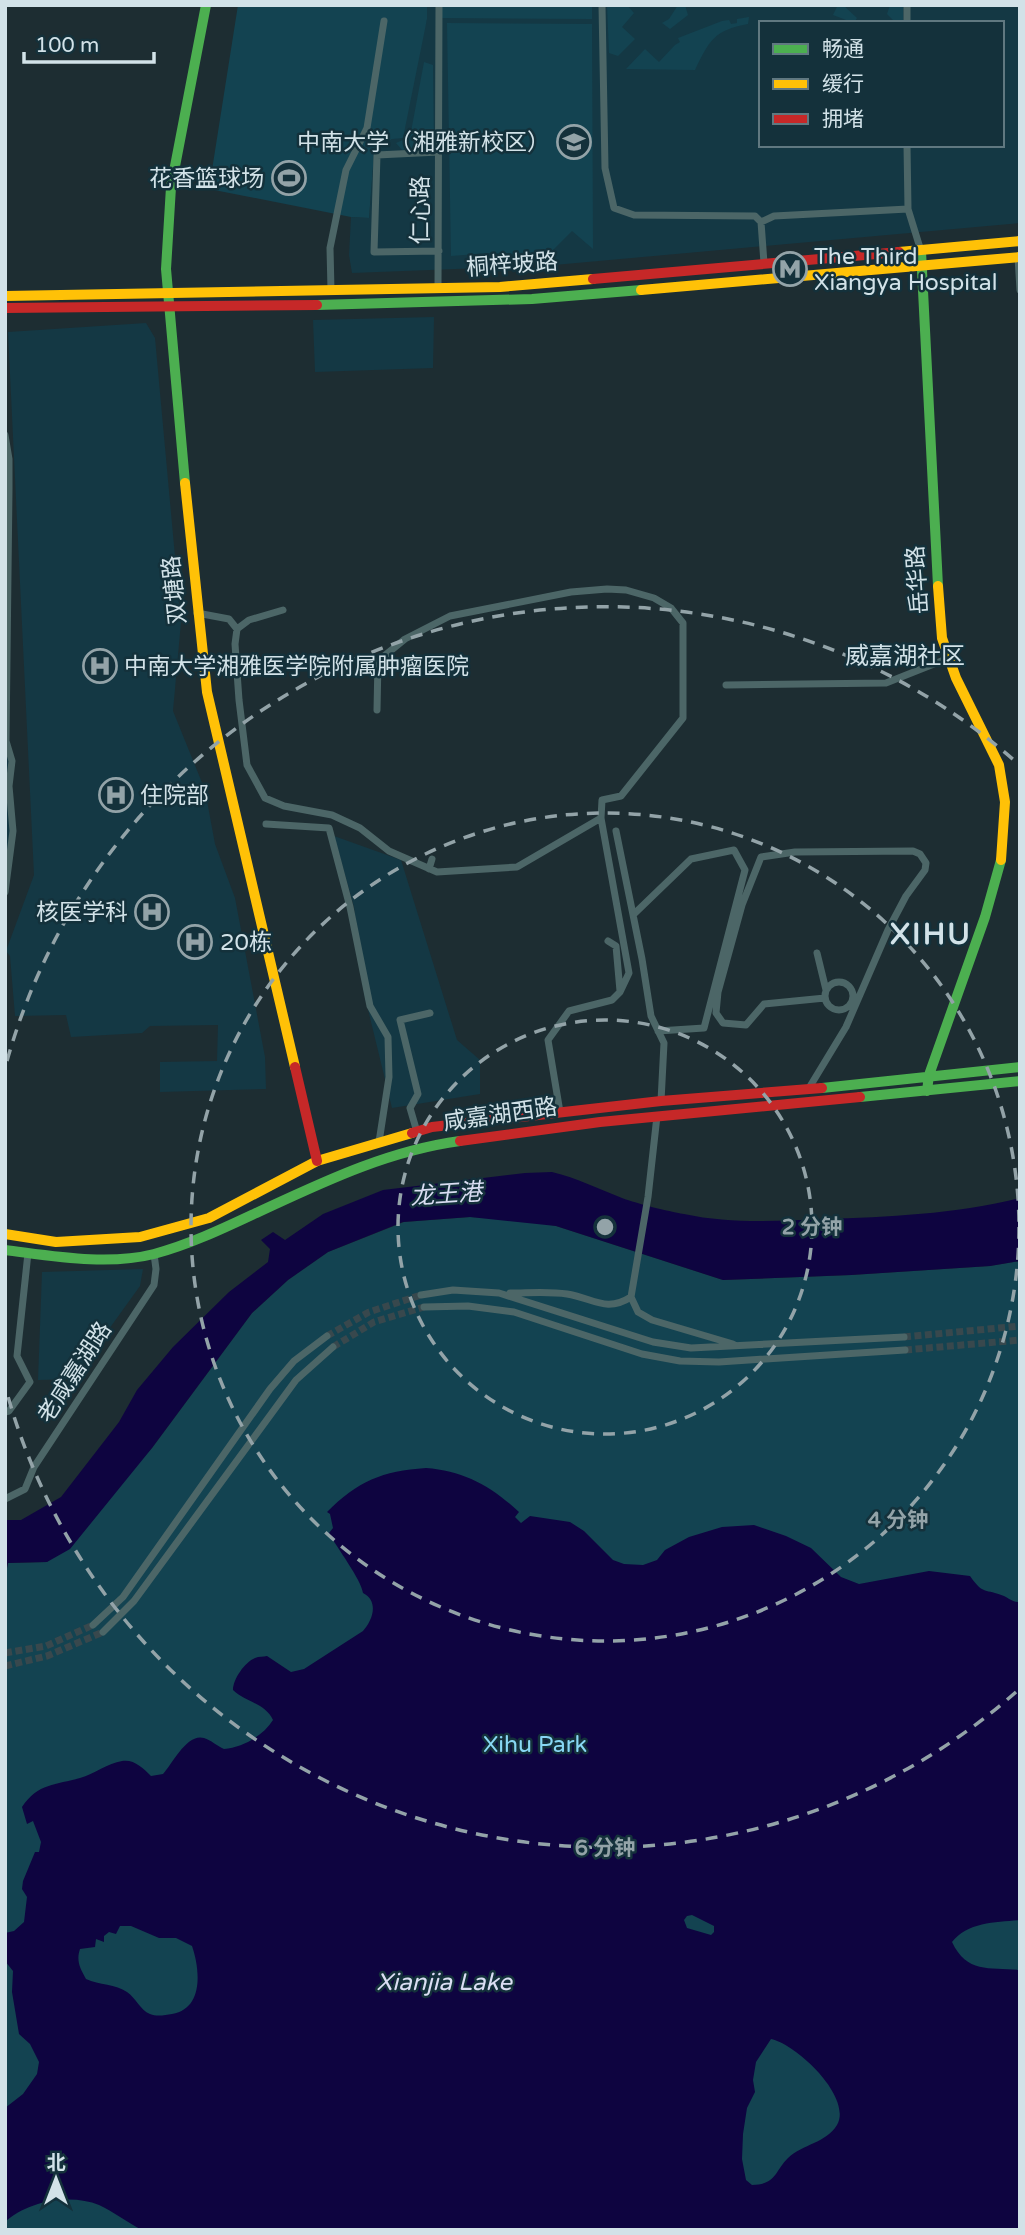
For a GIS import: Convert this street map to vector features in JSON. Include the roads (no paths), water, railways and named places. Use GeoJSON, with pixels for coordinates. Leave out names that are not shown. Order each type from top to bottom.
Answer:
{"type":"FeatureCollection","features":[{"type":"Feature","properties":{"kind":"main road","name":"双塘路"},"geometry":{"type":"LineString","coordinates":[[206,5],[171,187],[166,270],[197,613],[209,705],[317,1161]]}},
{"type":"Feature","properties":{"kind":"main road","name":"桐梓坡路"},"geometry":{"type":"LineString","coordinates":[[5,296],[531,285],[1020,241]]}},
{"type":"Feature","properties":{"kind":"main road","name":"岳华路"},"geometry":{"type":"LineString","coordinates":[[921,251],[942,638],[956,678],[999,765],[1005,802],[1001,859],[989,905],[929,1075],[927,1091]]}},
{"type":"Feature","properties":{"kind":"main road","name":"桐梓坡路"},"geometry":{"type":"LineString","coordinates":[[5,308],[532,299],[1019,257]]}},
{"type":"Feature","properties":{"kind":"main road","name":"咸嘉湖西路"},"geometry":{"type":"LineString","coordinates":[[5,1234],[56,1242],[140,1237],[209,1218],[317,1161],[432,1127],[661,1101],[1020,1067]]}},
{"type":"Feature","properties":{"kind":"main road","name":"咸嘉湖西路"},"geometry":{"type":"LineString","coordinates":[[5,1250],[62,1257],[121,1259],[154,1254],[217,1231],[302,1190],[388,1156],[487,1135],[1020,1081]]}},
{"type":"Feature","properties":{"kind":"street","name":"仁心路"},"geometry":{"type":"LineString","coordinates":[[438,289],[439,5]]}},
{"type":"Feature","properties":{"kind":"street"},"geometry":{"type":"LineString","coordinates":[[602,5],[605,168],[614,208],[634,215],[755,216],[761,222],[764,263]]}},
{"type":"Feature","properties":{"kind":"street"},"geometry":{"type":"LineString","coordinates":[[331,291],[330,248],[335,222],[346,170],[367,128],[384,21]]}},
{"type":"Feature","properties":{"kind":"street"},"geometry":{"type":"LineString","coordinates":[[907,147],[908,209],[921,251]]}},
{"type":"Feature","properties":{"kind":"street"},"geometry":{"type":"LineString","coordinates":[[439,152],[377,155],[374,252],[439,251]]}},
{"type":"Feature","properties":{"kind":"street"},"geometry":{"type":"LineString","coordinates":[[761,222],[774,216],[908,209]]}},
{"type":"Feature","properties":{"kind":"street"},"geometry":{"type":"LineString","coordinates":[[1019,257],[1020,290]]}},
{"type":"Feature","properties":{"kind":"street"},"geometry":{"type":"LineString","coordinates":[[5,435],[9,479],[6,741],[12,761],[9,786],[13,831],[5,892]]}},
{"type":"Feature","properties":{"kind":"street"},"geometry":{"type":"LineString","coordinates":[[377,710],[378,661],[405,639],[450,616],[570,592],[607,589],[626,590],[654,597],[671,608],[683,623],[684,718],[621,796],[603,800],[601,818],[629,973],[620,992],[612,1000],[569,1011],[548,1040],[560,1112]]}},
{"type":"Feature","properties":{"kind":"street"},"geometry":{"type":"LineString","coordinates":[[283,610],[249,620],[237,629],[235,644],[247,765],[265,798],[284,806],[332,815],[360,828],[388,851],[437,872],[517,867],[601,818]]}},
{"type":"Feature","properties":{"kind":"street"},"geometry":{"type":"LineString","coordinates":[[197,613],[229,619],[237,629]]}},
{"type":"Feature","properties":{"kind":"street"},"geometry":{"type":"LineString","coordinates":[[726,685],[886,683],[949,659]]}},
{"type":"Feature","properties":{"kind":"street"},"geometry":{"type":"LineString","coordinates":[[266,824],[328,828],[350,907],[370,1006],[388,1037],[389,1077],[379,1142]]}},
{"type":"Feature","properties":{"kind":"street"},"geometry":{"type":"LineString","coordinates":[[616,831],[634,914],[651,1016],[664,1043],[661,1101]]}},
{"type":"Feature","properties":{"kind":"street"},"geometry":{"type":"LineString","coordinates":[[634,914],[691,859],[734,850],[746,870],[704,1028],[658,1031]]}},
{"type":"Feature","properties":{"kind":"street"},"geometry":{"type":"LineString","coordinates":[[809,1088],[846,1027],[900,907],[925,870],[926,863],[920,854],[913,851],[795,852],[761,858],[742,905],[718,992],[716,1013],[723,1023],[746,1025],[764,1004],[825,994],[817,953]]}},
{"type":"Feature","properties":{"kind":"street"},"geometry":{"type":"LineString","coordinates":[[429,869],[432,859]]}},
{"type":"Feature","properties":{"kind":"street"},"geometry":{"type":"LineString","coordinates":[[608,941],[616,946],[620,992]]}},
{"type":"Feature","properties":{"kind":"street"},"geometry":{"type":"LineString","coordinates":[[416,1132],[410,1108],[418,1094],[400,1020],[430,1013]]}},
{"type":"Feature","properties":{"kind":"street"},"geometry":{"type":"LineString","coordinates":[[657,1116],[648,1197],[631,1297],[638,1312],[652,1320],[740,1346]]}},
{"type":"Feature","properties":{"kind":"street"},"geometry":{"type":"LineString","coordinates":[[5,1412],[9,1411],[30,1382],[17,1356],[28,1253]]}},
{"type":"Feature","properties":{"kind":"street","name":"老咸嘉湖路"},"geometry":{"type":"LineString","coordinates":[[5,1499],[25,1489],[34,1467],[153,1285],[156,1269],[154,1254]]}},
{"type":"Feature","properties":{"kind":"street"},"geometry":{"type":"LineString","coordinates":[[421,1295],[453,1290],[566,1293],[607,1305],[618,1305],[631,1297]]}},
{"type":"Feature","properties":{"kind":"street"},"geometry":{"type":"LineString","coordinates":[[499,1293],[653,1342],[691,1348],[904,1337]]}},
{"type":"Feature","properties":{"kind":"street"},"geometry":{"type":"LineString","coordinates":[[424,1307],[468,1306],[514,1312],[642,1354],[680,1361],[719,1362],[905,1349]]}},
{"type":"Feature","properties":{"kind":"street"},"geometry":{"type":"LineString","coordinates":[[93,1625],[123,1597],[270,1389],[294,1361],[327,1336]]}},
{"type":"Feature","properties":{"kind":"street"},"geometry":{"type":"LineString","coordinates":[[103,1632],[134,1601],[296,1380],[333,1347]]}},
{"type":"Feature","properties":{"kind":"water","name":"龙王港"},"geometry":{"type":"Polygon","coordinates":[[[552,1172],[644,1205],[736,1221],[922,1214],[972,1208],[1020,1198],[1020,1261],[990,1266],[851,1275],[723,1280],[556,1226],[470,1217],[403,1222],[328,1252],[288,1280],[252,1313],[152,1448],[70,1549],[47,1562],[8,1563],[5,1578],[5,1520],[21,1520],[61,1497],[119,1422],[137,1390],[173,1347],[229,1292],[268,1262],[270,1249],[261,1240],[273,1232],[285,1240],[323,1214],[383,1190],[552,1172]]]}},
{"type":"Feature","properties":{"kind":"water","name":"Xianjia Lake"},"geometry":{"type":"Polygon","coordinates":[[[426,1468],[453,1472],[487,1487],[519,1512],[515,1517],[521,1523],[530,1516],[570,1522],[584,1531],[613,1560],[624,1564],[643,1565],[657,1560],[665,1550],[689,1537],[722,1527],[754,1525],[811,1548],[841,1577],[859,1584],[929,1571],[970,1576],[982,1589],[1020,1602],[1020,1920],[974,1927],[958,1935],[952,1942],[958,1952],[972,1964],[1020,1970],[1020,2230],[142,2230],[99,2205],[76,2200],[37,2204],[5,2222],[5,2108],[23,2094],[37,2074],[39,2062],[30,2044],[19,2034],[12,1992],[13,1971],[5,1961],[5,1933],[14,1931],[24,1922],[27,1897],[22,1889],[23,1881],[35,1852],[39,1852],[41,1842],[33,1821],[27,1824],[22,1807],[41,1789],[85,1776],[117,1762],[134,1763],[151,1776],[163,1774],[192,1740],[204,1738],[224,1749],[245,1743],[264,1731],[273,1720],[269,1714],[233,1690],[237,1676],[244,1667],[255,1658],[267,1656],[291,1672],[304,1669],[363,1631],[372,1616],[371,1601],[363,1593],[329,1533],[333,1528],[330,1514],[327,1512],[360,1485],[384,1475],[426,1468]],[[692,1915],[684,1920],[687,1928],[711,1935],[714,1932],[714,1926],[692,1915]],[[120,1926],[116,1934],[109,1932],[104,1936],[104,1942],[96,1939],[95,1947],[80,1949],[79,1964],[86,1979],[123,1989],[143,2010],[153,2015],[172,2014],[182,2011],[190,2004],[198,1976],[192,1946],[176,1938],[159,1938],[131,1926],[120,1926]],[[771,2039],[756,2062],[753,2080],[755,2092],[747,2108],[742,2159],[746,2180],[752,2185],[771,2180],[794,2153],[827,2136],[837,2125],[840,2113],[837,2100],[819,2073],[782,2043],[771,2039]]]}},
{"type":"Feature","properties":{"kind":"tunnel"},"geometry":{"type":"LineString","coordinates":[[327,1336],[369,1312],[421,1295]]}},
{"type":"Feature","properties":{"kind":"tunnel"},"geometry":{"type":"LineString","coordinates":[[333,1347],[374,1322],[424,1307]]}},
{"type":"Feature","properties":{"kind":"tunnel"},"geometry":{"type":"LineString","coordinates":[[904,1337],[1020,1326]]}},
{"type":"Feature","properties":{"kind":"tunnel"},"geometry":{"type":"LineString","coordinates":[[905,1350],[1020,1340]]}},
{"type":"Feature","properties":{"kind":"tunnel"},"geometry":{"type":"LineString","coordinates":[[5,1653],[46,1646],[93,1625]]}},
{"type":"Feature","properties":{"kind":"tunnel"},"geometry":{"type":"LineString","coordinates":[[5,1666],[47,1656],[103,1632]]}},
{"type":"Feature","properties":{"kind":"place","name":"中南大学（湘雅新校区）"},"geometry":{"type":"Point","coordinates":[574,142]}},
{"type":"Feature","properties":{"kind":"place","name":"花香篮球场"},"geometry":{"type":"Point","coordinates":[289,178]}},
{"type":"Feature","properties":{"kind":"place","name":"The Third Xiangya Hospital"},"geometry":{"type":"Point","coordinates":[790,269]}},
{"type":"Feature","properties":{"kind":"place","name":"中南大学湘雅医学院附属肿瘤医院"},"geometry":{"type":"Point","coordinates":[100,666]}},
{"type":"Feature","properties":{"kind":"place","name":"住院部"},"geometry":{"type":"Point","coordinates":[116,795]}},
{"type":"Feature","properties":{"kind":"place","name":"核医学科"},"geometry":{"type":"Point","coordinates":[152,912]}},
{"type":"Feature","properties":{"kind":"place","name":"20栋"},"geometry":{"type":"Point","coordinates":[195,942]}},
{"type":"Feature","properties":{"kind":"district","name":"威嘉湖社区"},"geometry":{"type":"Point","coordinates":[905,656]}},
{"type":"Feature","properties":{"kind":"district","name":"XIHU"},"geometry":{"type":"Point","coordinates":[931,934]}},
{"type":"Feature","properties":{"kind":"park label","name":"Xihu Park"},"geometry":{"type":"Point","coordinates":[535,1744]}}]}
